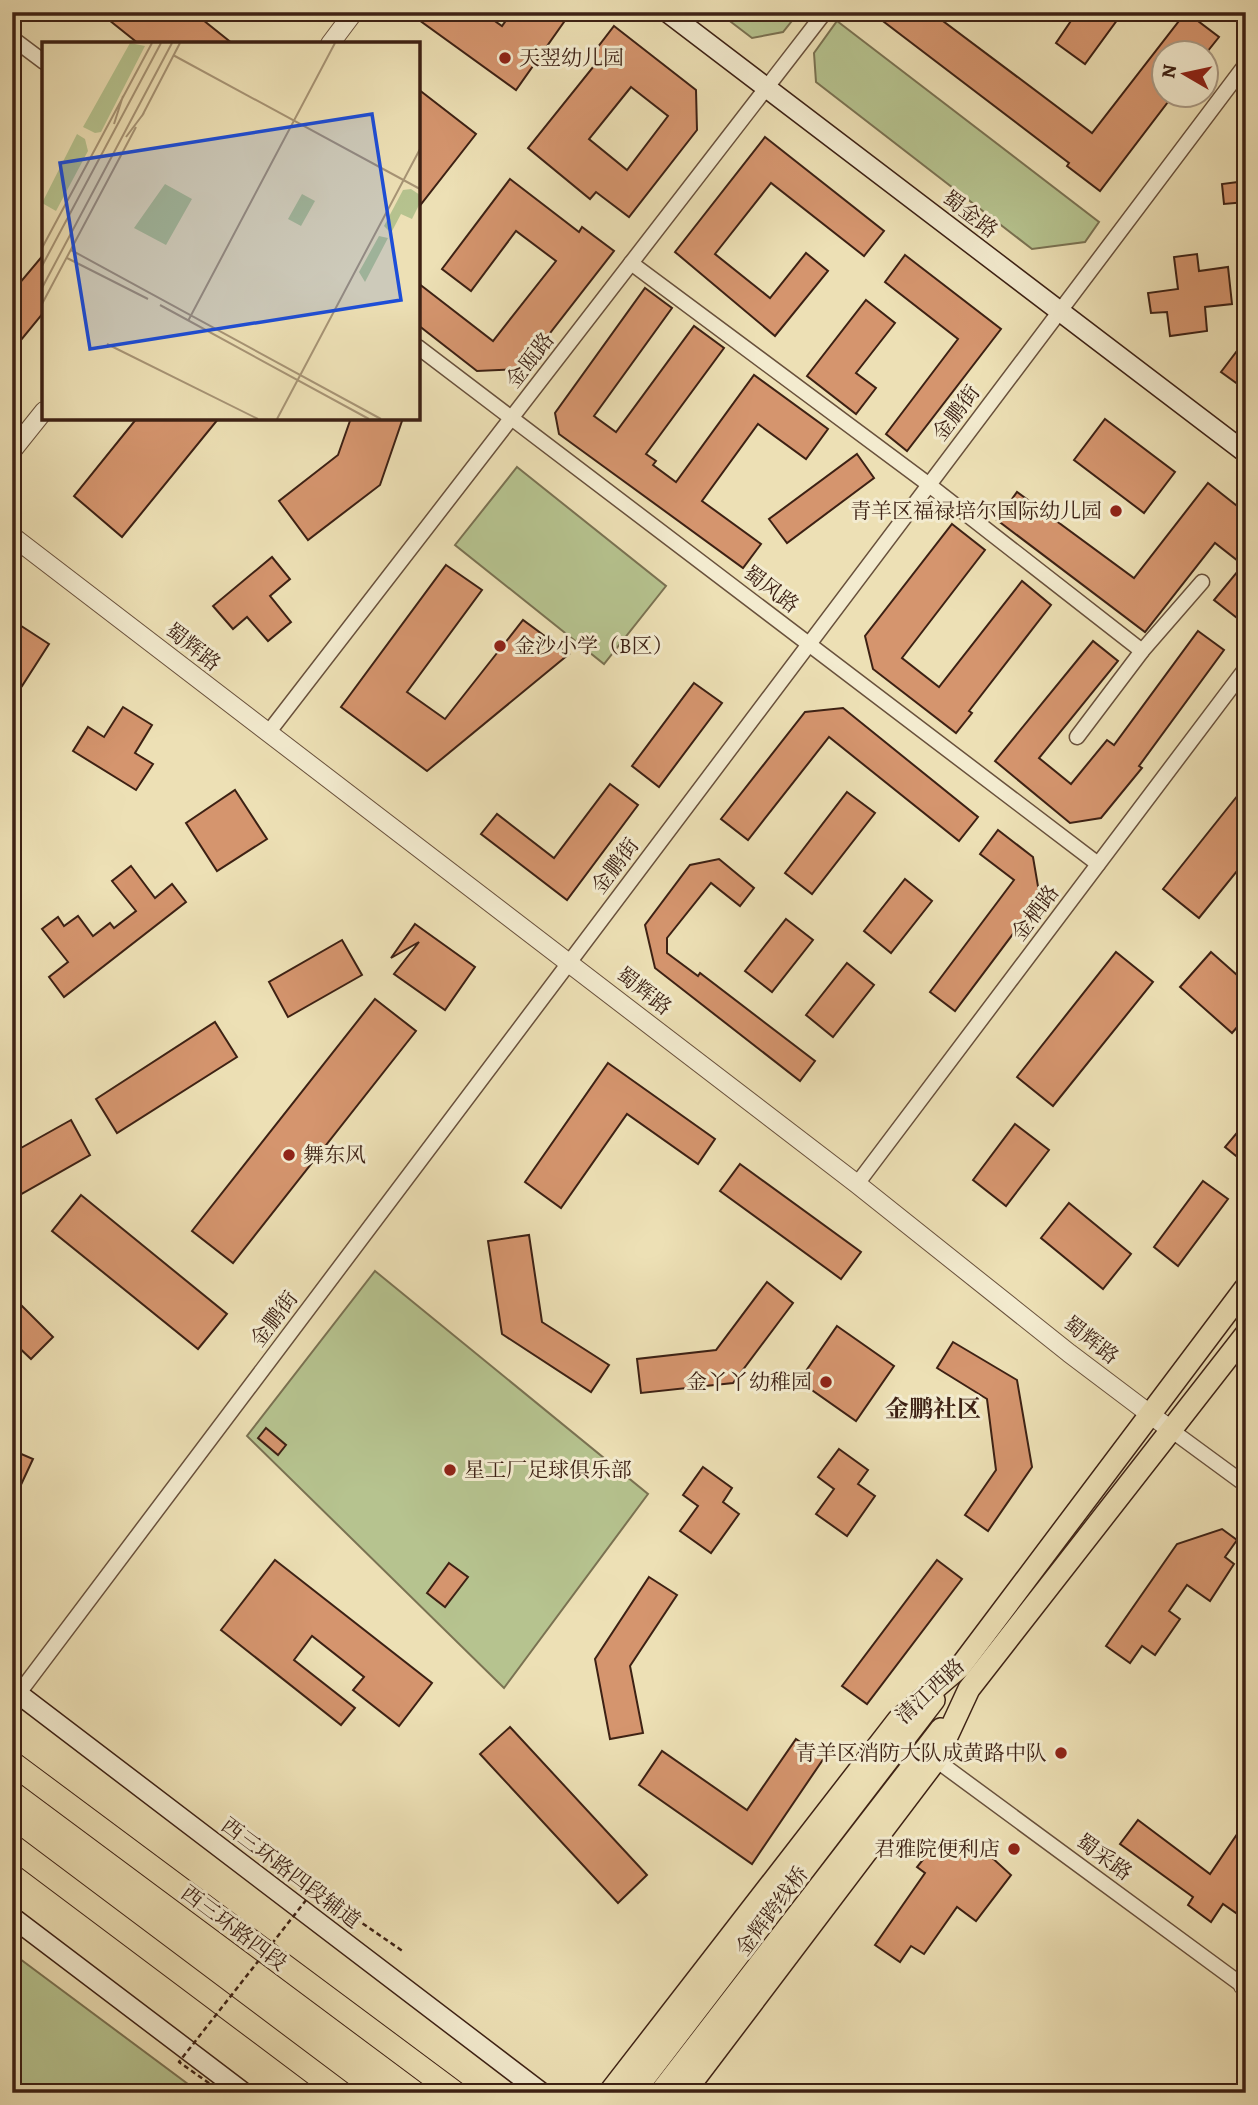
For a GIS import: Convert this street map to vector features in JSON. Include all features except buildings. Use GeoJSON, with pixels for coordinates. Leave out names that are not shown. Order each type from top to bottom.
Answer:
{"type":"FeatureCollection","features":[{"type":"Feature","properties":{"kind":"highway","name":"西三环路四段"},"geometry":{"type":"LineString","coordinates":[[15,1764],[455,2093]]}},
{"type":"Feature","properties":{"kind":"highway"},"geometry":{"type":"LineString","coordinates":[[12,1846],[341,2093]]}},
{"type":"Feature","properties":{"kind":"main road","name":"蜀金路"},"geometry":{"type":"LineString","coordinates":[[667,12],[1246,453]]}},
{"type":"Feature","properties":{"kind":"main road","name":"清江西路"},"geometry":{"type":"LineString","coordinates":[[609,2093],[898,1720],[960,1667],[1149,1412],[1246,1287]]}},
{"type":"Feature","properties":{"kind":"main road","name":"清江西路"},"geometry":{"type":"LineString","coordinates":[[933,1753],[969,1689],[1246,1334]]}},
{"type":"Feature","properties":{"kind":"main road","name":"金辉跨线桥"},"geometry":{"type":"LineString","coordinates":[[633,2093],[960,1667]]}},
{"type":"Feature","properties":{"kind":"main road","name":"西三环路四段辅道"},"geometry":{"type":"LineString","coordinates":[[15,1691],[542,2093]]}},
{"type":"Feature","properties":{"kind":"main road","name":"金辉跨线桥"},"geometry":{"type":"LineString","coordinates":[[660,2093],[933,1753]]}},
{"type":"Feature","properties":{"kind":"main road"},"geometry":{"type":"LineString","coordinates":[[684,2093],[933,1753]]}},
{"type":"Feature","properties":{"kind":"main road"},"geometry":{"type":"LineString","coordinates":[[12,1917],[244,2093]]}},
{"type":"Feature","properties":{"kind":"street"},"geometry":{"type":"LineString","coordinates":[[332,42],[354,12]]}},
{"type":"Feature","properties":{"kind":"street","name":"金瓯路"},"geometry":{"type":"LineString","coordinates":[[268,733],[825,12]]}},
{"type":"Feature","properties":{"kind":"street"},"geometry":{"type":"LineString","coordinates":[[12,38],[42,60]]}},
{"type":"Feature","properties":{"kind":"street","name":"金鹏街"},"geometry":{"type":"LineString","coordinates":[[15,1691],[1246,64]]}},
{"type":"Feature","properties":{"kind":"street"},"geometry":{"type":"LineString","coordinates":[[631,263],[928,485],[1142,651]]}},
{"type":"Feature","properties":{"kind":"street","name":"蜀风路"},"geometry":{"type":"LineString","coordinates":[[420,349],[1098,864]]}},
{"type":"Feature","properties":{"kind":"street"},"geometry":{"type":"LineString","coordinates":[[12,451],[42,414]]}},
{"type":"Feature","properties":{"kind":"street","name":"蜀辉路"},"geometry":{"type":"LineString","coordinates":[[12,536],[857,1184],[1171,1430],[1246,1485]]}},
{"type":"Feature","properties":{"kind":"street"},"geometry":{"type":"LineString","coordinates":[[1077,737],[1142,651],[1202,582]]}},
{"type":"Feature","properties":{"kind":"street","name":"金栖路"},"geometry":{"type":"LineString","coordinates":[[857,1184],[1246,668]]}},
{"type":"Feature","properties":{"kind":"street","name":"蜀采路"},"geometry":{"type":"LineString","coordinates":[[933,1753],[1245,1985]]}},
{"type":"Feature","properties":{"kind":"path"},"geometry":{"type":"LineString","coordinates":[[223,2093],[179,2062],[314,1889],[404,1952]]}},
{"type":"Feature","properties":{"kind":"green space"},"geometry":{"type":"Polygon","coordinates":[[[718,12],[799,12],[783,32],[752,38],[718,12]]]}},
{"type":"Feature","properties":{"kind":"green space"},"geometry":{"type":"Polygon","coordinates":[[[837,21],[1099,222],[1085,242],[1032,249],[816,82],[814,53],[837,21]]]}},
{"type":"Feature","properties":{"kind":"green space"},"geometry":{"type":"Polygon","coordinates":[[[517,467],[666,586],[604,664],[455,545],[517,467]]]}},
{"type":"Feature","properties":{"kind":"green space","name":"星工厂足球俱乐部"},"geometry":{"type":"Polygon","coordinates":[[[375,1271],[648,1494],[504,1688],[247,1436],[375,1271]]]}},
{"type":"Feature","properties":{"kind":"green space"},"geometry":{"type":"Polygon","coordinates":[[[12,1953],[200,2093],[12,2093],[12,1953]]]}},
{"type":"Feature","properties":{"kind":"place","name":"天翌幼儿园"},"geometry":{"type":"Point","coordinates":[505,58]}},
{"type":"Feature","properties":{"kind":"place","name":"青羊区福禄培尔国际幼儿园"},"geometry":{"type":"Point","coordinates":[1116,511]}},
{"type":"Feature","properties":{"kind":"place","name":"金沙小学（B区）"},"geometry":{"type":"Point","coordinates":[500,646]}},
{"type":"Feature","properties":{"kind":"place","name":"舞东风"},"geometry":{"type":"Point","coordinates":[289,1155]}},
{"type":"Feature","properties":{"kind":"place","name":"金丫丫幼稚园"},"geometry":{"type":"Point","coordinates":[826,1382]}},
{"type":"Feature","properties":{"kind":"place","name":"星工厂足球俱乐部"},"geometry":{"type":"Point","coordinates":[450,1470]}},
{"type":"Feature","properties":{"kind":"place","name":"青羊区消防大队成黄路中队"},"geometry":{"type":"Point","coordinates":[1061,1753]}},
{"type":"Feature","properties":{"kind":"place","name":"君雅院便利店"},"geometry":{"type":"Point","coordinates":[1014,1849]}},
{"type":"Feature","properties":{"kind":"district","name":"金鹏社区"},"geometry":{"type":"Point","coordinates":[933,1409]}}]}
